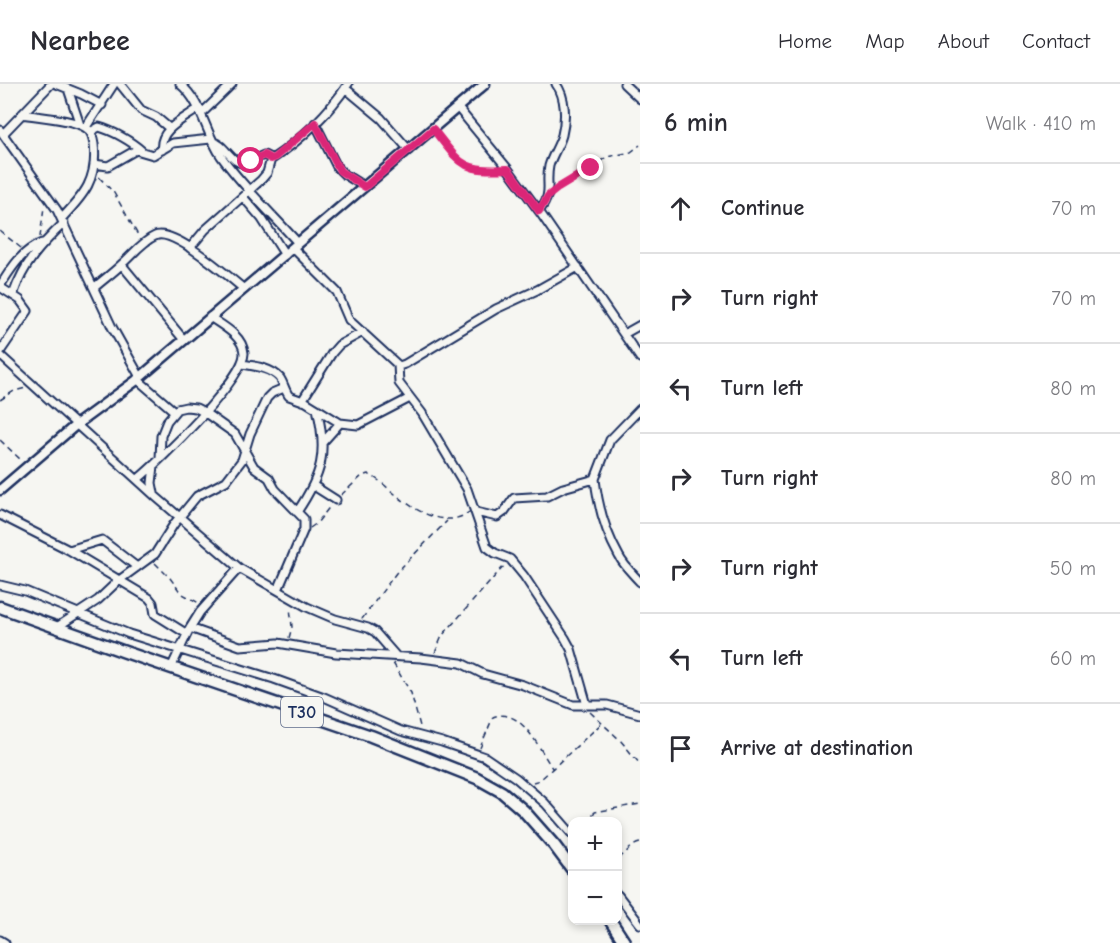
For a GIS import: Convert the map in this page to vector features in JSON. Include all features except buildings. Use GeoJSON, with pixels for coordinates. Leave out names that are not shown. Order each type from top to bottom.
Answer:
{"type":"FeatureCollection","features":[{"type":"Feature","properties":{"kind":"main road","name":"T30"},"geometry":{"type":"LineString","coordinates":[[0,607],[371,736],[477,778],[502,792],[524,812],[554,844],[568,863]]}},
{"type":"Feature","properties":{"kind":"main road"},"geometry":{"type":"LineString","coordinates":[[613,925],[625,943]]}},
{"type":"Feature","properties":{"kind":"street"},"geometry":{"type":"LineString","coordinates":[[51,84],[1,132],[63,220],[116,335],[139,378],[174,411]]}},
{"type":"Feature","properties":{"kind":"street"},"geometry":{"type":"LineString","coordinates":[[56,84],[102,105]]}},
{"type":"Feature","properties":{"kind":"street"},"geometry":{"type":"LineString","coordinates":[[85,128],[114,84]]}},
{"type":"Feature","properties":{"kind":"street"},"geometry":{"type":"LineString","coordinates":[[180,84],[190,92],[223,158],[295,246],[337,292],[345,315],[398,365],[398,380],[422,413],[467,489],[487,547],[510,559],[566,638],[571,649],[585,706]]}},
{"type":"Feature","properties":{"kind":"street"},"geometry":{"type":"LineString","coordinates":[[162,150],[162,138],[169,128],[200,111],[232,84]]}},
{"type":"Feature","properties":{"kind":"street"},"geometry":{"type":"LineString","coordinates":[[0,490],[77,424],[139,378],[485,84]]}},
{"type":"Feature","properties":{"kind":"street"},"geometry":{"type":"LineString","coordinates":[[539,211],[548,196],[549,167],[562,134],[563,101],[556,84]]}},
{"type":"Feature","properties":{"kind":"street"},"geometry":{"type":"LineString","coordinates":[[624,84],[638,94]]}},
{"type":"Feature","properties":{"kind":"street"},"geometry":{"type":"LineString","coordinates":[[122,85],[141,110],[156,117],[169,128]]}},
{"type":"Feature","properties":{"kind":"street"},"geometry":{"type":"LineString","coordinates":[[190,248],[205,230],[267,173],[271,159],[315,123],[346,86],[381,118],[409,150]]}},
{"type":"Feature","properties":{"kind":"street"},"geometry":{"type":"LineString","coordinates":[[14,295],[25,266],[82,195],[93,173],[94,147],[68,89]]}},
{"type":"Feature","properties":{"kind":"street"},"geometry":{"type":"LineString","coordinates":[[458,108],[539,211],[640,358]]}},
{"type":"Feature","properties":{"kind":"street"},"geometry":{"type":"LineString","coordinates":[[22,114],[85,128],[102,128],[134,143],[142,151]]}},
{"type":"Feature","properties":{"kind":"street"},"geometry":{"type":"LineString","coordinates":[[315,123],[340,171],[365,187]]}},
{"type":"Feature","properties":{"kind":"street"},"geometry":{"type":"LineString","coordinates":[[94,164],[108,166],[136,150],[153,155],[173,143],[212,140],[223,146],[240,163],[264,155],[271,159]]}},
{"type":"Feature","properties":{"kind":"street"},"geometry":{"type":"LineString","coordinates":[[243,197],[252,206],[285,255]]}},
{"type":"Feature","properties":{"kind":"street"},"geometry":{"type":"LineString","coordinates":[[95,287],[143,244],[160,234],[205,257],[244,289]]}},
{"type":"Feature","properties":{"kind":"street"},"geometry":{"type":"LineString","coordinates":[[0,366],[1,355],[28,311],[20,300],[0,287],[15,262],[42,243]]}},
{"type":"Feature","properties":{"kind":"street"},"geometry":{"type":"LineString","coordinates":[[122,265],[184,340]]}},
{"type":"Feature","properties":{"kind":"street"},"geometry":{"type":"LineString","coordinates":[[398,365],[405,364],[496,309],[578,267]]}},
{"type":"Feature","properties":{"kind":"street"},"geometry":{"type":"LineString","coordinates":[[138,479],[204,412],[235,377],[242,364],[244,354],[242,342],[210,317]]}},
{"type":"Feature","properties":{"kind":"street"},"geometry":{"type":"LineString","coordinates":[[624,334],[640,325]]}},
{"type":"Feature","properties":{"kind":"street"},"geometry":{"type":"LineString","coordinates":[[302,401],[339,345],[363,332]]}},
{"type":"Feature","properties":{"kind":"street"},"geometry":{"type":"LineString","coordinates":[[1,355],[155,496],[239,568],[289,598],[335,619],[375,632],[394,656]]}},
{"type":"Feature","properties":{"kind":"street"},"geometry":{"type":"LineString","coordinates":[[242,364],[257,366],[274,374],[282,381],[290,396],[340,423],[358,425],[410,398]]}},
{"type":"Feature","properties":{"kind":"street"},"geometry":{"type":"LineString","coordinates":[[57,627],[98,600],[118,581],[150,558],[159,550],[181,516],[202,492],[220,486],[226,481],[245,452],[250,434],[267,398],[284,388]]}},
{"type":"Feature","properties":{"kind":"street"},"geometry":{"type":"LineString","coordinates":[[155,496],[152,483],[162,430],[174,411],[186,407],[204,412],[235,434],[254,467],[269,478],[275,489],[304,519],[304,529],[278,590]]}},
{"type":"Feature","properties":{"kind":"street"},"geometry":{"type":"LineString","coordinates":[[297,512],[314,486],[323,442],[317,409]]}},
{"type":"Feature","properties":{"kind":"street"},"geometry":{"type":"LineString","coordinates":[[640,409],[610,440],[596,479],[601,513],[608,533],[620,558],[640,582]]}},
{"type":"Feature","properties":{"kind":"street"},"geometry":{"type":"LineString","coordinates":[[323,442],[340,423]]}},
{"type":"Feature","properties":{"kind":"street"},"geometry":{"type":"LineString","coordinates":[[475,510],[497,517],[504,512],[514,498],[547,496],[564,488],[596,479]]}},
{"type":"Feature","properties":{"kind":"street"},"geometry":{"type":"LineString","coordinates":[[314,486],[336,500]]}},
{"type":"Feature","properties":{"kind":"street"},"geometry":{"type":"LineString","coordinates":[[0,515],[69,550],[149,598],[153,603],[154,614],[188,631],[240,646],[287,644],[336,653],[461,663],[483,674],[523,685],[573,705],[607,705],[640,714]]}},
{"type":"Feature","properties":{"kind":"street"},"geometry":{"type":"LineString","coordinates":[[69,550],[99,539],[104,540],[137,567]]}},
{"type":"Feature","properties":{"kind":"street"},"geometry":{"type":"LineString","coordinates":[[171,668],[188,631],[239,568]]}},
{"type":"Feature","properties":{"kind":"street"},"geometry":{"type":"LineString","coordinates":[[0,585],[25,591],[129,634],[304,689],[401,731],[485,757],[516,778],[545,802],[568,828]]}},
{"type":"Feature","properties":{"kind":"street"},"geometry":{"type":"LineString","coordinates":[[622,900],[640,924]]}},
{"type":"Feature","properties":{"kind":"street"},"geometry":{"type":"LineString","coordinates":[[0,940],[5,943]]}},
{"type":"Feature","properties":{"kind":"path"},"geometry":{"type":"LineString","coordinates":[[433,129],[455,157],[470,168],[508,169]]}},
{"type":"Feature","properties":{"kind":"path"},"geometry":{"type":"LineString","coordinates":[[548,196],[567,181],[607,157],[632,152],[640,145]]}},
{"type":"Feature","properties":{"kind":"path"},"geometry":{"type":"LineString","coordinates":[[93,173],[103,179],[114,193],[143,244]]}},
{"type":"Feature","properties":{"kind":"path"},"geometry":{"type":"LineString","coordinates":[[42,243],[41,221],[48,197]]}},
{"type":"Feature","properties":{"kind":"path"},"geometry":{"type":"LineString","coordinates":[[0,231],[26,253]]}},
{"type":"Feature","properties":{"kind":"path"},"geometry":{"type":"LineString","coordinates":[[0,400],[14,391],[37,387]]}},
{"type":"Feature","properties":{"kind":"path"},"geometry":{"type":"LineString","coordinates":[[0,440],[28,467]]}},
{"type":"Feature","properties":{"kind":"path"},"geometry":{"type":"LineString","coordinates":[[304,529],[317,523],[336,500],[362,476],[368,474],[414,508],[440,520],[464,516],[475,510]]}},
{"type":"Feature","properties":{"kind":"path"},"geometry":{"type":"LineString","coordinates":[[358,625],[396,573],[448,520]]}},
{"type":"Feature","properties":{"kind":"path"},"geometry":{"type":"LineString","coordinates":[[150,558],[181,593],[206,606]]}},
{"type":"Feature","properties":{"kind":"path"},"geometry":{"type":"LineString","coordinates":[[432,659],[442,636],[494,580],[510,559]]}},
{"type":"Feature","properties":{"kind":"path"},"geometry":{"type":"LineString","coordinates":[[287,644],[292,627],[289,598]]}},
{"type":"Feature","properties":{"kind":"path"},"geometry":{"type":"LineString","coordinates":[[394,656],[396,670],[411,693],[422,737]]}},
{"type":"Feature","properties":{"kind":"path"},"geometry":{"type":"LineString","coordinates":[[585,706],[620,740],[640,764]]}},
{"type":"Feature","properties":{"kind":"path"},"geometry":{"type":"LineString","coordinates":[[477,754],[493,717],[507,716],[529,731],[552,768]]}},
{"type":"Feature","properties":{"kind":"path"},"geometry":{"type":"LineString","coordinates":[[516,778],[539,781],[602,723]]}},
{"type":"Feature","properties":{"kind":"path"},"geometry":{"type":"LineString","coordinates":[[590,817],[595,812],[640,804]]}},
{"type":"Feature","properties":{"kind":"path"},"geometry":{"type":"LineString","coordinates":[[622,856],[632,844],[640,843]]}},
{"type":"Feature","properties":{"kind":"route"},"geometry":{"type":"LineString","coordinates":[[251,161],[264,155],[271,159],[274,158],[315,123],[340,171],[365,187],[433,129],[455,157],[470,168],[508,169],[539,211],[548,196],[567,181],[591,168]]}}]}
